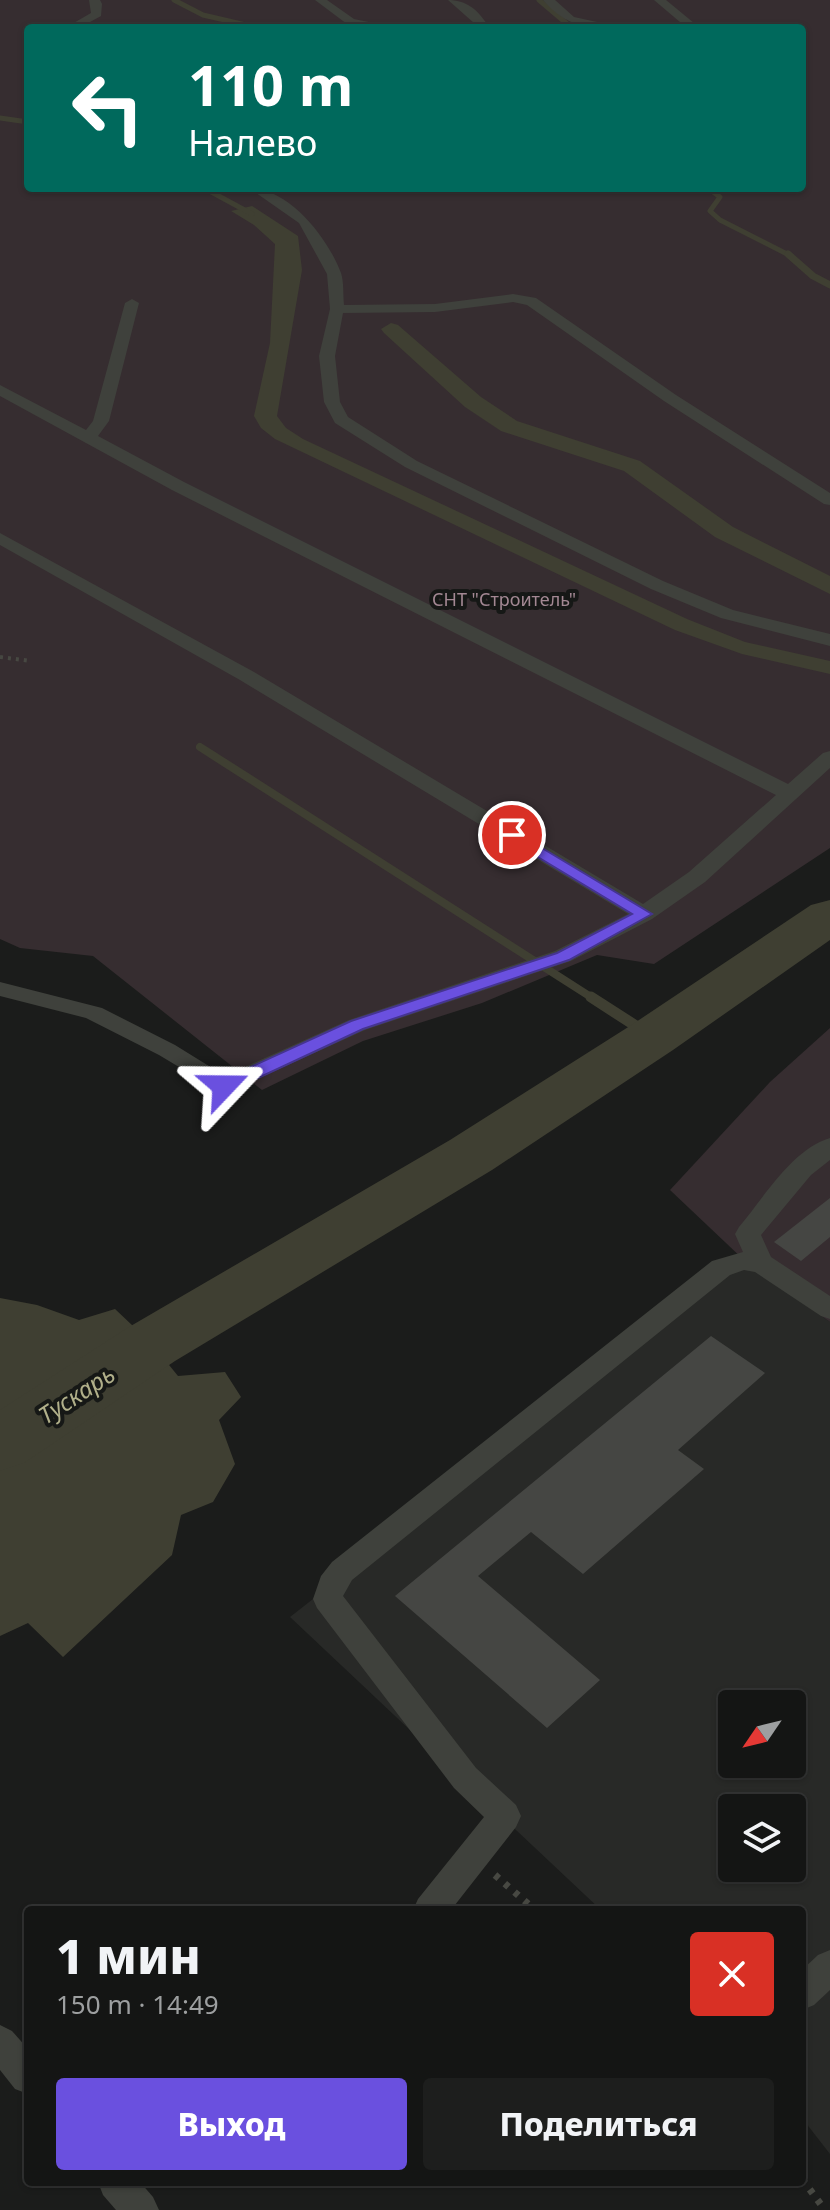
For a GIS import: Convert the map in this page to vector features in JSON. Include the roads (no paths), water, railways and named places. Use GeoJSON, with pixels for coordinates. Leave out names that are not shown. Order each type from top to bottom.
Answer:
{"type":"FeatureCollection","features":[{"type":"Feature","properties":{"kind":"street"},"geometry":{"type":"LineString","coordinates":[[78,24],[97,14],[94,0]]}},
{"type":"Feature","properties":{"kind":"street"},"geometry":{"type":"LineString","coordinates":[[320,0],[351,22],[365,24]]}},
{"type":"Feature","properties":{"kind":"street"},"geometry":{"type":"LineString","coordinates":[[453,0],[475,15],[481,24]]}},
{"type":"Feature","properties":{"kind":"street"},"geometry":{"type":"LineString","coordinates":[[548,0],[571,20],[595,24]]}},
{"type":"Feature","properties":{"kind":"street"},"geometry":{"type":"LineString","coordinates":[[659,0],[689,24]]}},
{"type":"Feature","properties":{"kind":"street"},"geometry":{"type":"LineString","coordinates":[[262,192],[304,221],[334,274],[337,309],[327,356],[332,402],[341,420],[368,440],[411,464],[657,585],[727,614],[830,640]]}},
{"type":"Feature","properties":{"kind":"street"},"geometry":{"type":"LineString","coordinates":[[337,309],[435,308],[513,298],[531,301],[670,398],[830,500]]}},
{"type":"Feature","properties":{"kind":"street"},"geometry":{"type":"LineString","coordinates":[[89,438],[101,421],[132,303]]}},
{"type":"Feature","properties":{"kind":"street"},"geometry":{"type":"LineString","coordinates":[[0,390],[178,486],[791,794]]}},
{"type":"Feature","properties":{"kind":"street"},"geometry":{"type":"LineString","coordinates":[[0,538],[247,676],[644,914]]}},
{"type":"Feature","properties":{"kind":"street"},"geometry":{"type":"LineString","coordinates":[[0,989],[94,1013],[167,1050],[224,1086],[357,1025],[563,956],[644,914],[697,877],[830,757]]}},
{"type":"Feature","properties":{"kind":"street"},"geometry":{"type":"LineString","coordinates":[[761,1263],[748,1234],[802,1169],[830,1147]]}},
{"type":"Feature","properties":{"kind":"street"},"geometry":{"type":"LineString","coordinates":[[433,1906],[505,1816],[465,1778],[337,1611],[328,1599],[331,1585],[342,1571],[721,1268],[744,1261],[761,1263],[830,1309]]}},
{"type":"Feature","properties":{"kind":"street"},"geometry":{"type":"LineString","coordinates":[[806,1989],[830,1967]]}},
{"type":"Feature","properties":{"kind":"street"},"geometry":{"type":"LineString","coordinates":[[0,2043],[24,2071]]}},
{"type":"Feature","properties":{"kind":"street"},"geometry":{"type":"LineString","coordinates":[[119,2186],[140,2210]]}},
{"type":"Feature","properties":{"kind":"water"},"geometry":{"type":"Polygon","coordinates":[[[252,206],[298,236],[302,270],[277,416],[286,428],[303,439],[687,619],[745,642],[830,661],[830,674],[742,654],[675,630],[275,439],[261,428],[254,416],[270,343],[275,244],[254,225],[231,211],[252,206]]]}},
{"type":"Feature","properties":{"kind":"water","name":"Тускарь"},"geometry":{"type":"Polygon","coordinates":[[[0,1298],[37,1305],[79,1320],[115,1309],[152,1344],[178,1376],[225,1372],[241,1397],[219,1420],[235,1464],[213,1502],[181,1515],[172,1555],[63,1657],[28,1623],[0,1636],[0,1298]]]}},
{"type":"Feature","properties":{"kind":"waterway"},"geometry":{"type":"LineString","coordinates":[[174,0],[203,15],[242,24]]}},
{"type":"Feature","properties":{"kind":"waterway"},"geometry":{"type":"LineString","coordinates":[[539,0],[567,24]]}},
{"type":"Feature","properties":{"kind":"waterway"},"geometry":{"type":"LineString","coordinates":[[0,118],[24,121]]}},
{"type":"Feature","properties":{"kind":"waterway"},"geometry":{"type":"LineString","coordinates":[[211,192],[252,214]]}},
{"type":"Feature","properties":{"kind":"waterway"},"geometry":{"type":"LineString","coordinates":[[713,192],[720,197],[710,211],[720,220],[789,255]]}},
{"type":"Feature","properties":{"kind":"waterway"},"geometry":{"type":"LineString","coordinates":[[789,255],[813,276],[830,285]]}},
{"type":"Feature","properties":{"kind":"waterway"},"geometry":{"type":"LineString","coordinates":[[391,329],[473,402],[509,426],[632,466],[724,532],[830,586]]}},
{"type":"Feature","properties":{"kind":"waterway"},"geometry":{"type":"LineString","coordinates":[[200,747],[594,999]]}},
{"type":"Feature","properties":{"kind":"waterway","name":"Тускарь"},"geometry":{"type":"LineString","coordinates":[[0,1444],[152,1344],[471,1155],[653,1037],[830,916]]}},
{"type":"Feature","properties":{"kind":"waterway"},"geometry":{"type":"LineString","coordinates":[[591,997],[653,1037]]}},
{"type":"Feature","properties":{"kind":"park label","name":"СНТ \"Строитель\""},"geometry":{"type":"Point","coordinates":[504,599]}}]}
